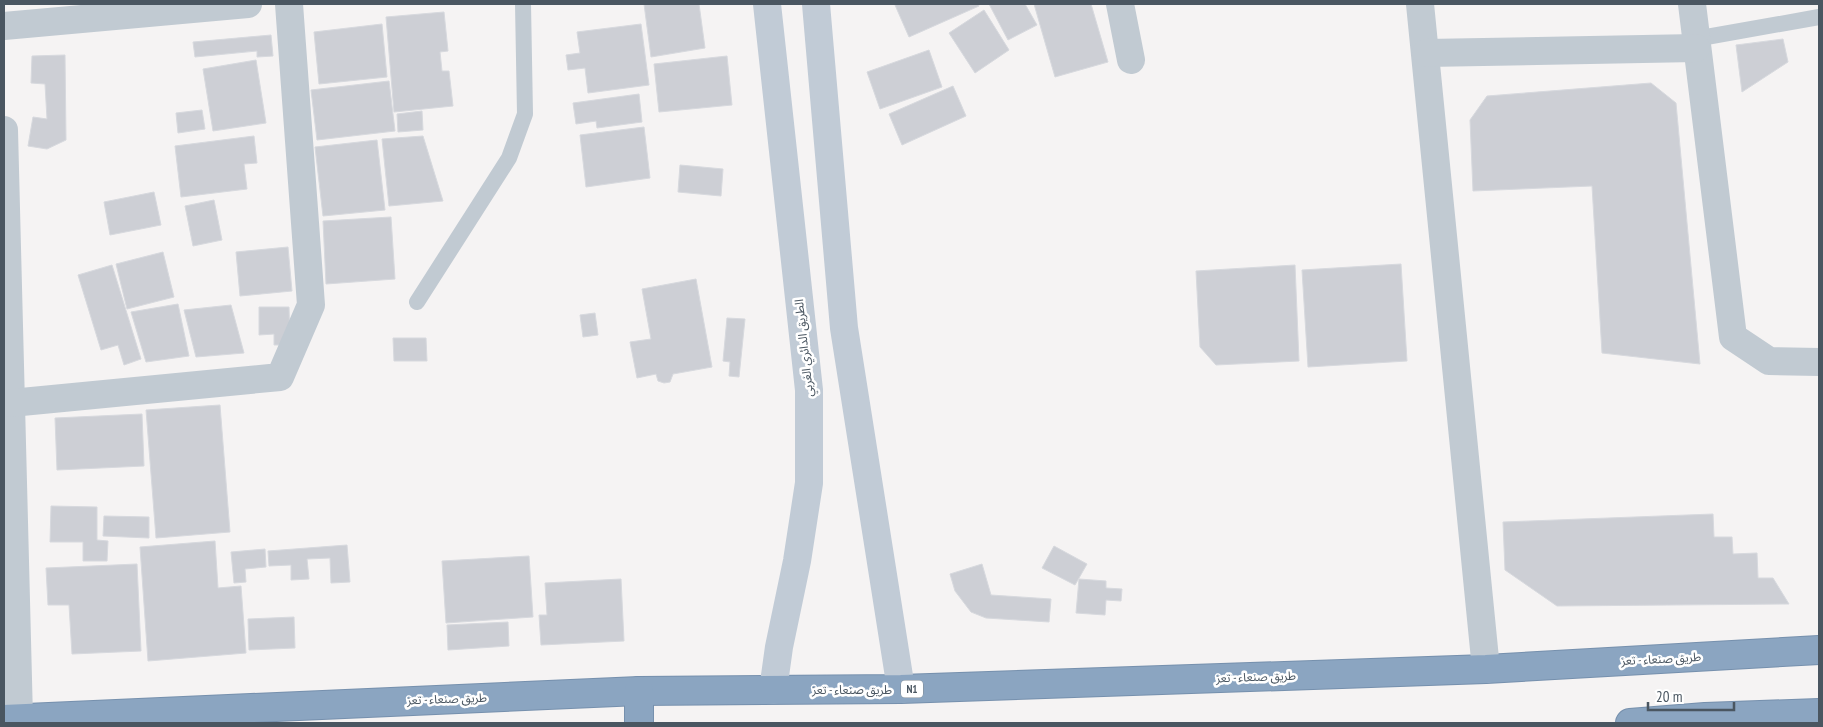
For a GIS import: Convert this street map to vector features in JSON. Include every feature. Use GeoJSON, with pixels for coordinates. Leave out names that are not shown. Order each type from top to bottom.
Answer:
{"type":"FeatureCollection","features":[{"type":"Feature","properties":{"kind":"highway","name":"طريق صنعاء - تعز"},"geometry":{"type":"LineString","coordinates":[[12,718],[639,691],[901,689],[1486,669],[1819,650]]}},
{"type":"Feature","properties":{"kind":"highway"},"geometry":{"type":"LineString","coordinates":[[639,691],[639,723]]}},
{"type":"Feature","properties":{"kind":"highway"},"geometry":{"type":"LineString","coordinates":[[1630,723],[1819,713]]}},
{"type":"Feature","properties":{"kind":"main road","name":"الطريق الدائري الغربي"},"geometry":{"type":"LineString","coordinates":[[767,4],[809,390],[809,483],[797,561],[778,647],[774,690]]}},
{"type":"Feature","properties":{"kind":"main road"},"geometry":{"type":"LineString","coordinates":[[816,4],[844,328],[901,689]]}},
{"type":"Feature","properties":{"kind":"street"},"geometry":{"type":"LineString","coordinates":[[18,18],[248,4]]}},
{"type":"Feature","properties":{"kind":"street"},"geometry":{"type":"LineString","coordinates":[[11,403],[280,377],[311,305],[289,4]]}},
{"type":"Feature","properties":{"kind":"street"},"geometry":{"type":"LineString","coordinates":[[1120,4],[1131,60]]}},
{"type":"Feature","properties":{"kind":"street"},"geometry":{"type":"LineString","coordinates":[[1420,4],[1486,669]]}},
{"type":"Feature","properties":{"kind":"street"},"geometry":{"type":"LineString","coordinates":[[1692,4],[1733,336],[1769,361],[1819,362]]}},
{"type":"Feature","properties":{"kind":"street"},"geometry":{"type":"LineString","coordinates":[[1426,53],[1696,43]]}},
{"type":"Feature","properties":{"kind":"street"},"geometry":{"type":"LineString","coordinates":[[4,130],[6,269],[11,403],[12,718]]}},
{"type":"Feature","properties":{"kind":"lane"},"geometry":{"type":"LineString","coordinates":[[417,302],[509,158],[525,114],[523,4]]}},
{"type":"Feature","properties":{"kind":"lane"},"geometry":{"type":"LineString","coordinates":[[1696,43],[1819,16]]}},
{"type":"Feature","properties":{"kind":"building"},"geometry":{"type":"Polygon","coordinates":[[[644,4],[699,4],[705,48],[651,57],[644,4]]]}},
{"type":"Feature","properties":{"kind":"building"},"geometry":{"type":"Polygon","coordinates":[[[978,4],[979,6],[909,37],[895,5],[978,4]]]}},
{"type":"Feature","properties":{"kind":"building"},"geometry":{"type":"Polygon","coordinates":[[[989,4],[1025,4],[1037,25],[1008,40],[989,4]]]}},
{"type":"Feature","properties":{"kind":"building"},"geometry":{"type":"Polygon","coordinates":[[[1034,4],[1091,4],[1108,62],[1055,77],[1034,4]]]}},
{"type":"Feature","properties":{"kind":"building"},"geometry":{"type":"Polygon","coordinates":[[[984,10],[1009,50],[975,73],[949,33],[984,10]]]}},
{"type":"Feature","properties":{"kind":"building"},"geometry":{"type":"Polygon","coordinates":[[[444,12],[448,51],[440,52],[442,71],[449,71],[453,106],[394,112],[386,17],[444,12]]]}},
{"type":"Feature","properties":{"kind":"building"},"geometry":{"type":"Polygon","coordinates":[[[382,24],[387,77],[319,84],[314,32],[382,24]]]}},
{"type":"Feature","properties":{"kind":"building"},"geometry":{"type":"Polygon","coordinates":[[[641,24],[649,85],[588,93],[585,68],[568,70],[566,55],[580,53],[577,32],[641,24]]]}},
{"type":"Feature","properties":{"kind":"building"},"geometry":{"type":"Polygon","coordinates":[[[271,35],[273,56],[257,57],[257,51],[195,57],[193,42],[271,35]]]}},
{"type":"Feature","properties":{"kind":"building"},"geometry":{"type":"Polygon","coordinates":[[[1783,39],[1788,62],[1742,92],[1736,45],[1783,39]]]}},
{"type":"Feature","properties":{"kind":"building"},"geometry":{"type":"Polygon","coordinates":[[[929,50],[942,87],[880,109],[867,72],[929,50]]]}},
{"type":"Feature","properties":{"kind":"building"},"geometry":{"type":"Polygon","coordinates":[[[65,55],[66,140],[47,149],[28,146],[33,117],[47,119],[45,84],[31,83],[32,56],[65,55]]]}},
{"type":"Feature","properties":{"kind":"building"},"geometry":{"type":"Polygon","coordinates":[[[727,56],[732,105],[659,112],[654,64],[727,56]]]}},
{"type":"Feature","properties":{"kind":"building"},"geometry":{"type":"Polygon","coordinates":[[[256,60],[266,123],[213,131],[203,69],[256,60]]]}},
{"type":"Feature","properties":{"kind":"building"},"geometry":{"type":"Polygon","coordinates":[[[389,81],[395,131],[317,140],[311,90],[389,81]]]}},
{"type":"Feature","properties":{"kind":"building"},"geometry":{"type":"Polygon","coordinates":[[[1651,83],[1676,103],[1700,364],[1602,353],[1592,186],[1473,191],[1470,120],[1487,96],[1651,83]]]}},
{"type":"Feature","properties":{"kind":"building"},"geometry":{"type":"Polygon","coordinates":[[[953,86],[966,116],[902,145],[889,114],[953,86]]]}},
{"type":"Feature","properties":{"kind":"building"},"geometry":{"type":"Polygon","coordinates":[[[639,94],[642,122],[597,128],[596,121],[576,124],[573,103],[639,94]]]}},
{"type":"Feature","properties":{"kind":"building"},"geometry":{"type":"Polygon","coordinates":[[[202,110],[205,129],[178,133],[176,113],[202,110]]]}},
{"type":"Feature","properties":{"kind":"building"},"geometry":{"type":"Polygon","coordinates":[[[422,111],[423,130],[398,132],[397,114],[422,111]]]}},
{"type":"Feature","properties":{"kind":"building"},"geometry":{"type":"Polygon","coordinates":[[[644,127],[650,178],[586,187],[580,135],[644,127]]]}},
{"type":"Feature","properties":{"kind":"building"},"geometry":{"type":"Polygon","coordinates":[[[254,136],[257,163],[244,164],[247,189],[181,197],[175,146],[254,136]]]}},
{"type":"Feature","properties":{"kind":"building"},"geometry":{"type":"Polygon","coordinates":[[[423,136],[443,201],[389,206],[382,139],[423,136]]]}},
{"type":"Feature","properties":{"kind":"building"},"geometry":{"type":"Polygon","coordinates":[[[377,140],[385,210],[323,216],[315,147],[377,140]]]}},
{"type":"Feature","properties":{"kind":"building"},"geometry":{"type":"Polygon","coordinates":[[[680,165],[723,169],[721,196],[678,192],[680,165]]]}},
{"type":"Feature","properties":{"kind":"building"},"geometry":{"type":"Polygon","coordinates":[[[154,192],[161,225],[110,235],[104,202],[154,192]]]}},
{"type":"Feature","properties":{"kind":"building"},"geometry":{"type":"Polygon","coordinates":[[[214,200],[222,240],[193,246],[185,206],[214,200]]]}},
{"type":"Feature","properties":{"kind":"building"},"geometry":{"type":"Polygon","coordinates":[[[391,217],[395,279],[326,284],[323,221],[391,217]]]}},
{"type":"Feature","properties":{"kind":"building"},"geometry":{"type":"Polygon","coordinates":[[[288,247],[292,291],[240,296],[236,252],[288,247]]]}},
{"type":"Feature","properties":{"kind":"building"},"geometry":{"type":"Polygon","coordinates":[[[163,252],[174,297],[127,309],[116,264],[163,252]]]}},
{"type":"Feature","properties":{"kind":"building"},"geometry":{"type":"Polygon","coordinates":[[[1401,264],[1407,361],[1308,367],[1302,270],[1401,264]]]}},
{"type":"Feature","properties":{"kind":"building"},"geometry":{"type":"Polygon","coordinates":[[[112,265],[141,359],[124,365],[118,345],[101,350],[78,275],[112,265]]]}},
{"type":"Feature","properties":{"kind":"building"},"geometry":{"type":"Polygon","coordinates":[[[1295,265],[1299,361],[1216,365],[1200,347],[1196,271],[1295,265]]]}},
{"type":"Feature","properties":{"kind":"building"},"geometry":{"type":"Polygon","coordinates":[[[696,279],[712,367],[673,374],[670,382],[664,383],[658,381],[656,374],[637,378],[630,342],[651,339],[642,289],[696,279]]]}},
{"type":"Feature","properties":{"kind":"building"},"geometry":{"type":"Polygon","coordinates":[[[178,304],[189,356],[146,362],[131,312],[178,304]]]}},
{"type":"Feature","properties":{"kind":"building"},"geometry":{"type":"Polygon","coordinates":[[[231,305],[244,353],[196,357],[184,310],[231,305]]]}},
{"type":"Feature","properties":{"kind":"building"},"geometry":{"type":"Polygon","coordinates":[[[259,307],[289,307],[290,345],[274,345],[274,334],[259,335],[259,307]]]}},
{"type":"Feature","properties":{"kind":"building"},"geometry":{"type":"Polygon","coordinates":[[[595,313],[598,335],[583,337],[580,315],[595,313]]]}},
{"type":"Feature","properties":{"kind":"building"},"geometry":{"type":"Polygon","coordinates":[[[727,318],[745,319],[739,377],[729,376],[730,362],[723,361],[727,318]]]}},
{"type":"Feature","properties":{"kind":"building"},"geometry":{"type":"Polygon","coordinates":[[[393,338],[426,338],[427,361],[394,361],[393,338]]]}},
{"type":"Feature","properties":{"kind":"building"},"geometry":{"type":"Polygon","coordinates":[[[220,405],[230,532],[156,538],[146,410],[220,405]]]}},
{"type":"Feature","properties":{"kind":"building"},"geometry":{"type":"Polygon","coordinates":[[[142,414],[144,466],[57,470],[55,418],[142,414]]]}},
{"type":"Feature","properties":{"kind":"building"},"geometry":{"type":"Polygon","coordinates":[[[51,506],[97,507],[97,540],[108,541],[107,561],[83,561],[83,542],[50,542],[51,506]]]}},
{"type":"Feature","properties":{"kind":"building"},"geometry":{"type":"Polygon","coordinates":[[[1713,514],[1714,537],[1732,537],[1733,554],[1757,553],[1758,578],[1773,578],[1789,604],[1557,606],[1505,570],[1503,522],[1713,514]]]}},
{"type":"Feature","properties":{"kind":"building"},"geometry":{"type":"Polygon","coordinates":[[[104,516],[149,517],[149,538],[103,536],[104,516]]]}},
{"type":"Feature","properties":{"kind":"building"},"geometry":{"type":"Polygon","coordinates":[[[215,541],[218,588],[241,586],[246,653],[148,661],[140,547],[215,541]]]}},
{"type":"Feature","properties":{"kind":"building"},"geometry":{"type":"Polygon","coordinates":[[[347,545],[350,582],[331,583],[330,558],[307,559],[309,579],[291,580],[291,565],[269,566],[268,551],[347,545]]]}},
{"type":"Feature","properties":{"kind":"building"},"geometry":{"type":"Polygon","coordinates":[[[1054,546],[1087,564],[1075,585],[1042,568],[1054,546]]]}},
{"type":"Feature","properties":{"kind":"building"},"geometry":{"type":"Polygon","coordinates":[[[265,549],[266,567],[245,569],[246,582],[234,583],[231,552],[265,549]]]}},
{"type":"Feature","properties":{"kind":"building"},"geometry":{"type":"Polygon","coordinates":[[[529,556],[533,617],[446,623],[442,561],[529,556]]]}},
{"type":"Feature","properties":{"kind":"building"},"geometry":{"type":"Polygon","coordinates":[[[137,564],[141,651],[72,654],[69,605],[48,605],[46,568],[137,564]]]}},
{"type":"Feature","properties":{"kind":"building"},"geometry":{"type":"Polygon","coordinates":[[[982,564],[991,595],[1051,599],[1049,622],[986,618],[971,612],[955,591],[950,574],[982,564]]]}},
{"type":"Feature","properties":{"kind":"building"},"geometry":{"type":"Polygon","coordinates":[[[621,579],[624,641],[541,645],[539,615],[547,615],[545,583],[621,579]]]}},
{"type":"Feature","properties":{"kind":"building"},"geometry":{"type":"Polygon","coordinates":[[[1079,579],[1106,581],[1106,588],[1122,589],[1121,601],[1106,600],[1105,615],[1076,613],[1079,579]]]}},
{"type":"Feature","properties":{"kind":"building"},"geometry":{"type":"Polygon","coordinates":[[[294,617],[295,648],[249,650],[248,619],[294,617]]]}},
{"type":"Feature","properties":{"kind":"building"},"geometry":{"type":"Polygon","coordinates":[[[508,622],[509,646],[448,650],[447,625],[508,622]]]}}]}
